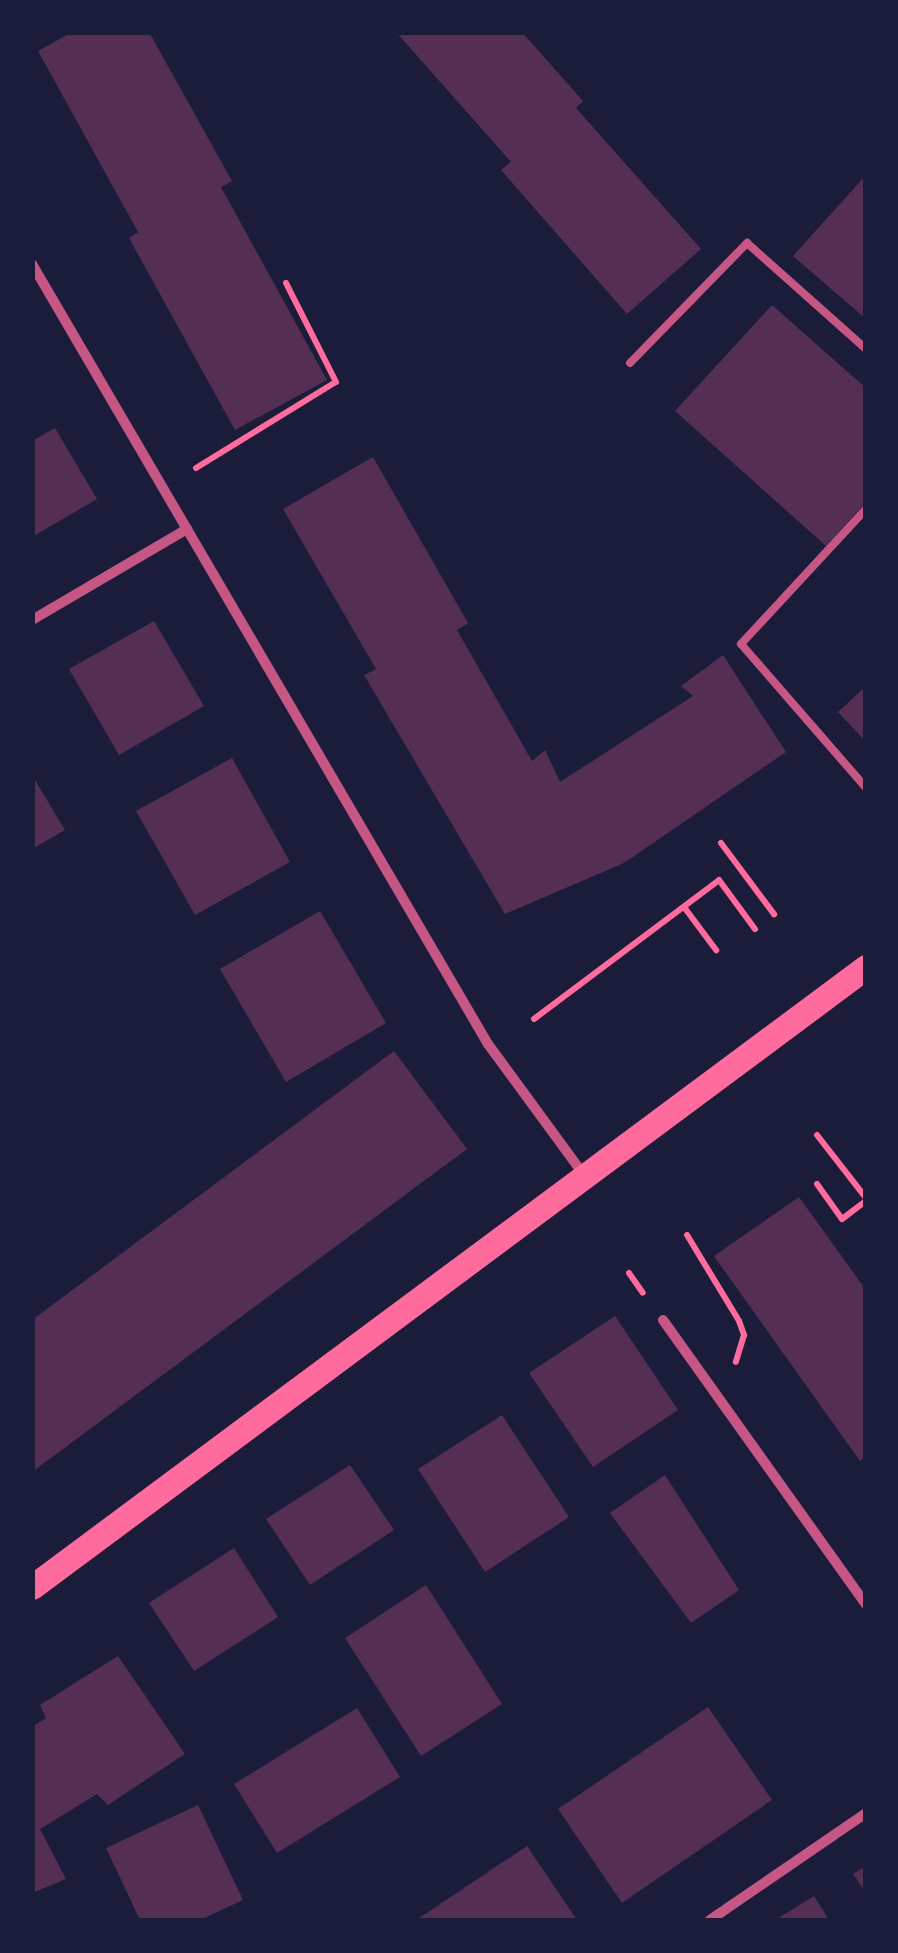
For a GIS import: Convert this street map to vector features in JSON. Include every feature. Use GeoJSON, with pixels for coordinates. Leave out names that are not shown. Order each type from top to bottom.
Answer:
{"type":"FeatureCollection","features":[{"type":"Feature","properties":{"kind":"main road"},"geometry":{"type":"LineString","coordinates":[[32,1586],[587,1179],[866,966]]}},
{"type":"Feature","properties":{"kind":"street"},"geometry":{"type":"LineString","coordinates":[[32,264],[488,1044],[587,1179]]}},
{"type":"Feature","properties":{"kind":"street"},"geometry":{"type":"LineString","coordinates":[[32,620],[188,528]]}},
{"type":"Feature","properties":{"kind":"street"},"geometry":{"type":"LineString","coordinates":[[663,1320],[866,1605]]}},
{"type":"Feature","properties":{"kind":"street"},"geometry":{"type":"LineString","coordinates":[[710,1920],[866,1813]]}},
{"type":"Feature","properties":{"kind":"lane"},"geometry":{"type":"LineString","coordinates":[[630,363],[747,243],[866,349]]}},
{"type":"Feature","properties":{"kind":"lane"},"geometry":{"type":"LineString","coordinates":[[866,508],[741,644],[866,788]]}},
{"type":"Feature","properties":{"kind":"path"},"geometry":{"type":"LineString","coordinates":[[196,468],[336,382],[286,282]]}},
{"type":"Feature","properties":{"kind":"path"},"geometry":{"type":"LineString","coordinates":[[721,843],[774,914]]}},
{"type":"Feature","properties":{"kind":"path"},"geometry":{"type":"LineString","coordinates":[[534,1019],[719,880],[755,929]]}},
{"type":"Feature","properties":{"kind":"path"},"geometry":{"type":"LineString","coordinates":[[684,907],[716,950]]}},
{"type":"Feature","properties":{"kind":"path"},"geometry":{"type":"LineString","coordinates":[[817,1135],[866,1200],[842,1219],[817,1184]]}},
{"type":"Feature","properties":{"kind":"path"},"geometry":{"type":"LineString","coordinates":[[687,1236],[739,1321],[742,1352],[733,1368]]}},
{"type":"Feature","properties":{"kind":"building"},"geometry":{"type":"Polygon","coordinates":[[[72,32],[149,32],[232,181],[221,187],[327,380],[235,430],[129,238],[138,232],[38,51],[72,32]]]}},
{"type":"Feature","properties":{"kind":"building"},"geometry":{"type":"Polygon","coordinates":[[[396,32],[522,32],[583,101],[576,108],[701,249],[627,314],[501,170],[511,162],[396,32]]]}},
{"type":"Feature","properties":{"kind":"building"},"geometry":{"type":"Polygon","coordinates":[[[866,175],[866,319],[793,256],[866,175]]]}},
{"type":"Feature","properties":{"kind":"building"},"geometry":{"type":"Polygon","coordinates":[[[772,305],[866,388],[866,502],[826,546],[675,411],[772,305]]]}},
{"type":"Feature","properties":{"kind":"building"},"geometry":{"type":"Polygon","coordinates":[[[55,428],[97,499],[32,537],[32,441],[55,428]]]}},
{"type":"Feature","properties":{"kind":"building"},"geometry":{"type":"Polygon","coordinates":[[[373,457],[468,623],[457,630],[532,761],[545,750],[560,782],[693,696],[681,686],[723,655],[786,752],[624,863],[505,914],[364,675],[376,669],[283,509],[373,457]]]}},
{"type":"Feature","properties":{"kind":"building"},"geometry":{"type":"Polygon","coordinates":[[[154,621],[204,706],[119,755],[69,669],[154,621]]]}},
{"type":"Feature","properties":{"kind":"building"},"geometry":{"type":"Polygon","coordinates":[[[866,686],[866,742],[838,712],[866,686]]]}},
{"type":"Feature","properties":{"kind":"building"},"geometry":{"type":"Polygon","coordinates":[[[232,758],[290,862],[195,915],[136,811],[232,758]]]}},
{"type":"Feature","properties":{"kind":"building"},"geometry":{"type":"Polygon","coordinates":[[[32,775],[65,830],[32,849],[32,775]]]}},
{"type":"Feature","properties":{"kind":"building"},"geometry":{"type":"Polygon","coordinates":[[[320,911],[386,1023],[286,1082],[220,969],[320,911]]]}},
{"type":"Feature","properties":{"kind":"building"},"geometry":{"type":"Polygon","coordinates":[[[394,1051],[467,1149],[32,1472],[32,1320],[394,1051]]]}},
{"type":"Feature","properties":{"kind":"building"},"geometry":{"type":"Polygon","coordinates":[[[799,1197],[866,1290],[866,1456],[860,1461],[714,1256],[799,1197]]]}},
{"type":"Feature","properties":{"kind":"building"},"geometry":{"type":"Polygon","coordinates":[[[615,1316],[678,1410],[593,1467],[529,1373],[615,1316]]]}},
{"type":"Feature","properties":{"kind":"building"},"geometry":{"type":"Polygon","coordinates":[[[502,1415],[569,1517],[485,1572],[418,1469],[502,1415]]]}},
{"type":"Feature","properties":{"kind":"building"},"geometry":{"type":"Polygon","coordinates":[[[350,1465],[394,1530],[310,1585],[266,1519],[350,1465]]]}},
{"type":"Feature","properties":{"kind":"building"},"geometry":{"type":"Polygon","coordinates":[[[665,1475],[739,1590],[691,1623],[610,1513],[665,1475]]]}},
{"type":"Feature","properties":{"kind":"building"},"geometry":{"type":"Polygon","coordinates":[[[234,1548],[278,1617],[194,1671],[149,1603],[234,1548]]]}},
{"type":"Feature","properties":{"kind":"building"},"geometry":{"type":"Polygon","coordinates":[[[426,1585],[502,1704],[421,1756],[345,1638],[426,1585]]]}},
{"type":"Feature","properties":{"kind":"building"},"geometry":{"type":"Polygon","coordinates":[[[118,1656],[185,1754],[108,1805],[97,1794],[40,1829],[66,1879],[32,1893],[32,1727],[46,1718],[40,1705],[118,1656]]]}},
{"type":"Feature","properties":{"kind":"building"},"geometry":{"type":"Polygon","coordinates":[[[708,1707],[772,1800],[622,1903],[558,1809],[708,1707]]]}},
{"type":"Feature","properties":{"kind":"building"},"geometry":{"type":"Polygon","coordinates":[[[357,1708],[400,1777],[277,1853],[234,1784],[357,1708]]]}},
{"type":"Feature","properties":{"kind":"building"},"geometry":{"type":"Polygon","coordinates":[[[198,1805],[243,1900],[200,1920],[140,1920],[106,1848],[198,1805]]]}},
{"type":"Feature","properties":{"kind":"building"},"geometry":{"type":"Polygon","coordinates":[[[527,1846],[577,1920],[416,1920],[527,1846]]]}},
{"type":"Feature","properties":{"kind":"building"},"geometry":{"type":"Polygon","coordinates":[[[866,1866],[866,1893],[853,1874],[866,1866]]]}},
{"type":"Feature","properties":{"kind":"building"},"geometry":{"type":"Polygon","coordinates":[[[814,1896],[829,1920],[775,1920],[814,1896]]]}}]}
